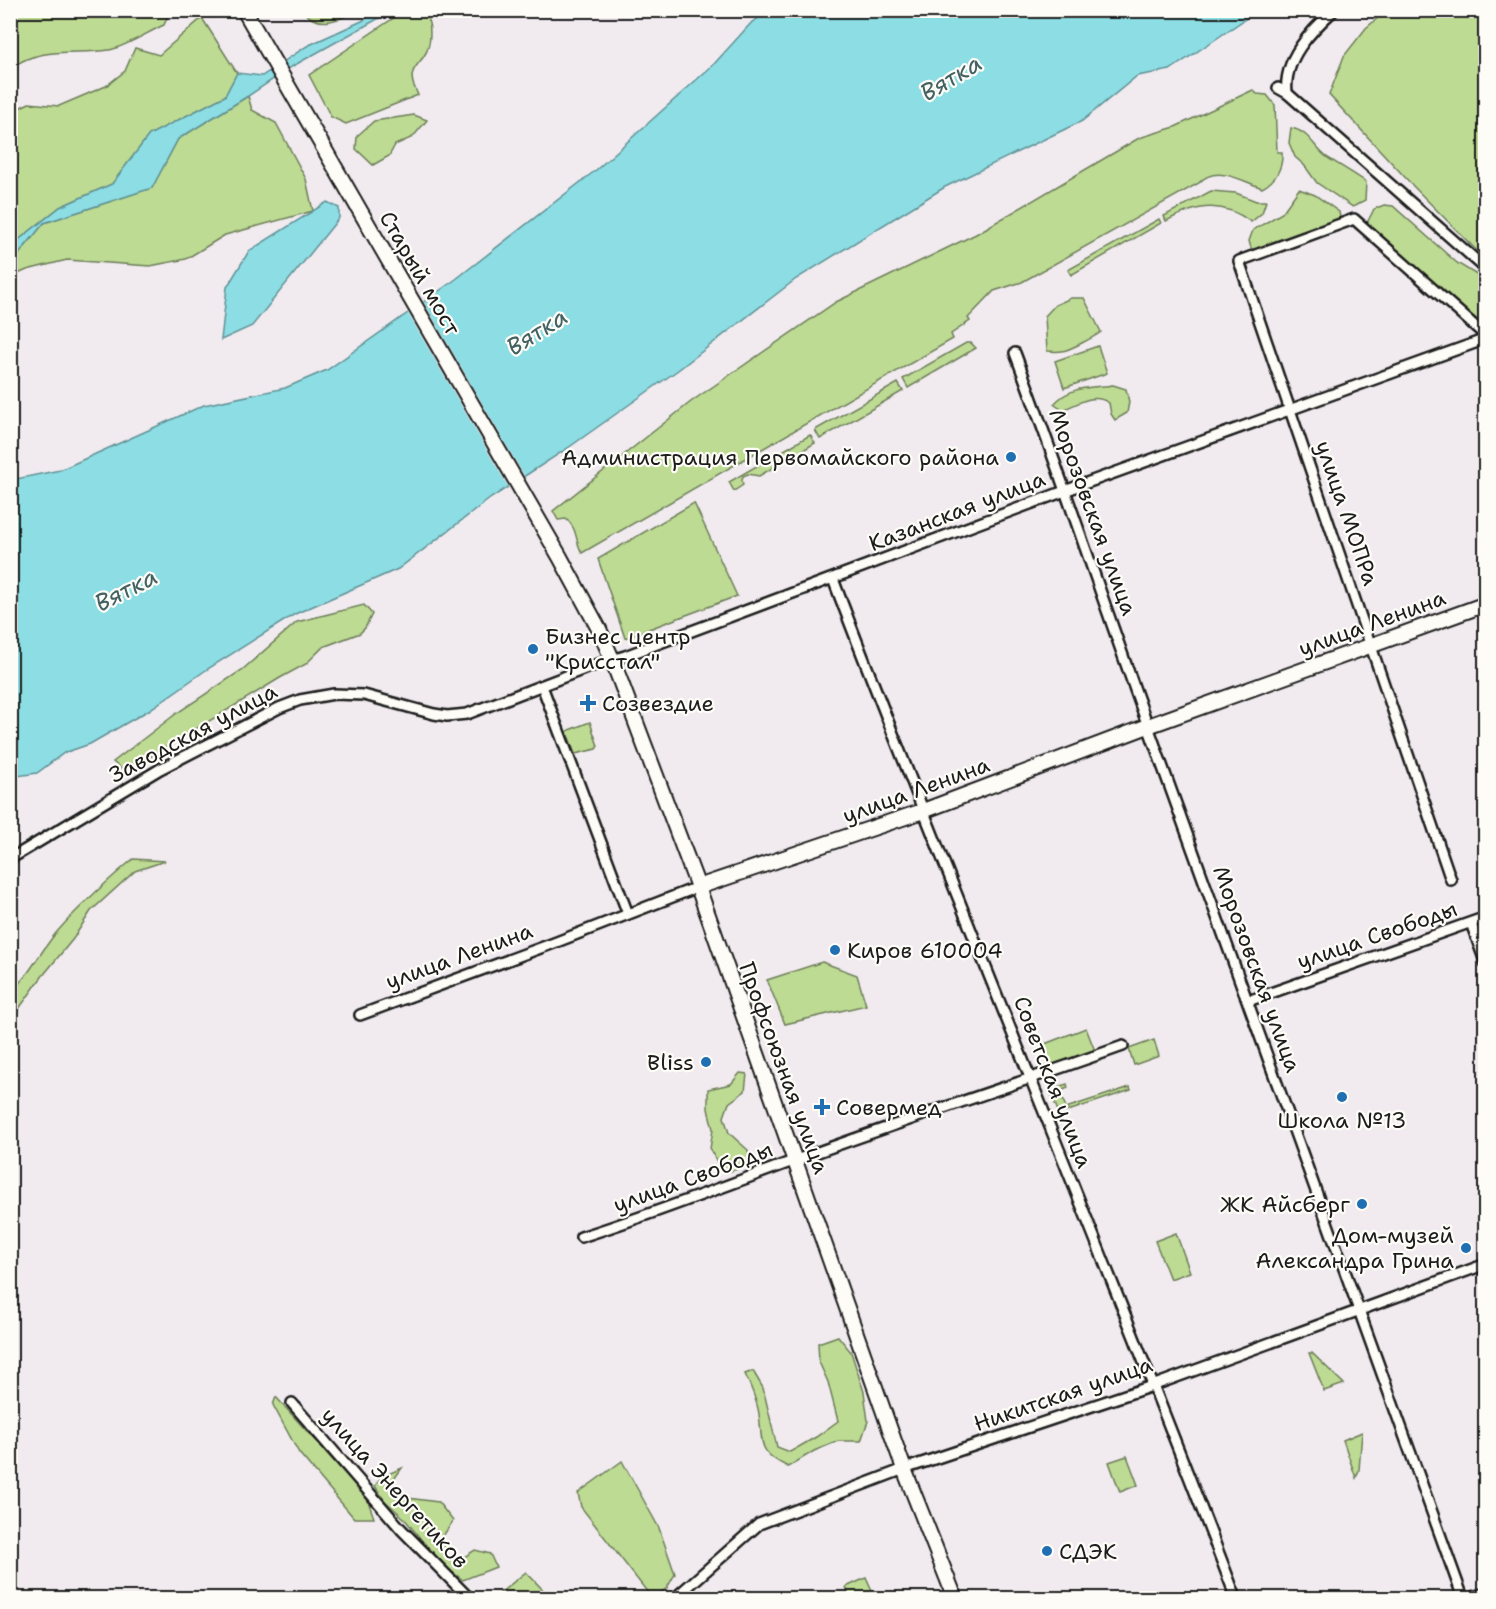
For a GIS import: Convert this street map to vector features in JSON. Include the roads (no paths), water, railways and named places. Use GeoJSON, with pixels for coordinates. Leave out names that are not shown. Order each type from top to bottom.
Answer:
{"type":"FeatureCollection","features":[{"type":"Feature","properties":{"kind":"main road","name":"Старый мост"},"geometry":{"type":"LineString","coordinates":[[244,10],[560,557]]}},
{"type":"Feature","properties":{"kind":"main road","name":"Профсоюзная улица"},"geometry":{"type":"LineString","coordinates":[[560,557],[599,629],[612,659],[698,887],[904,1469],[955,1599]]}},
{"type":"Feature","properties":{"kind":"main road","name":"улица Ленина"},"geometry":{"type":"LineString","coordinates":[[698,887],[923,811],[1148,726],[1485,604]]}},
{"type":"Feature","properties":{"kind":"main road"},"geometry":{"type":"LineString","coordinates":[[1473,1599],[1485,1594]]}},
{"type":"Feature","properties":{"kind":"street"},"geometry":{"type":"LineString","coordinates":[[1334,10],[1310,34],[1296,54],[1282,91],[1485,269]]}},
{"type":"Feature","properties":{"kind":"street","name":"улица МОПРа"},"geometry":{"type":"LineString","coordinates":[[1451,880],[1239,261],[1354,219],[1485,337]]}},
{"type":"Feature","properties":{"kind":"street","name":"Казанская улица"},"geometry":{"type":"LineString","coordinates":[[612,659],[1485,337]]}},
{"type":"Feature","properties":{"kind":"street","name":"Морозовская улица"},"geometry":{"type":"LineString","coordinates":[[1015,353],[1463,1599]]}},
{"type":"Feature","properties":{"kind":"street","name":"Советская улица"},"geometry":{"type":"LineString","coordinates":[[833,579],[1236,1599]]}},
{"type":"Feature","properties":{"kind":"street","name":"Заводская улица"},"geometry":{"type":"LineString","coordinates":[[10,858],[160,769],[279,708],[300,700],[319,695],[364,694],[434,714],[457,715],[478,710],[612,659]]}},
{"type":"Feature","properties":{"kind":"street"},"geometry":{"type":"LineString","coordinates":[[542,686],[628,914]]}},
{"type":"Feature","properties":{"kind":"street","name":"улица Ленина"},"geometry":{"type":"LineString","coordinates":[[360,1015],[698,887]]}},
{"type":"Feature","properties":{"kind":"street","name":"улица Свободы"},"geometry":{"type":"LineString","coordinates":[[1248,1001],[1485,918]]}},
{"type":"Feature","properties":{"kind":"street"},"geometry":{"type":"LineString","coordinates":[[1471,922],[1485,964]]}},
{"type":"Feature","properties":{"kind":"street","name":"улица Свободы"},"geometry":{"type":"LineString","coordinates":[[581,1237],[681,1204],[795,1160],[1123,1046]]}},
{"type":"Feature","properties":{"kind":"street","name":"Никитская улица"},"geometry":{"type":"LineString","coordinates":[[675,1599],[759,1524],[904,1469],[1152,1386],[1485,1264]]}},
{"type":"Feature","properties":{"kind":"street","name":"улица Энергетиков"},"geometry":{"type":"LineString","coordinates":[[292,1403],[401,1529],[469,1599]]}},
{"type":"Feature","properties":{"kind":"water"},"geometry":{"type":"Polygon","coordinates":[[[378,11],[392,11],[293,66],[178,139],[152,188],[44,223],[11,264],[11,246],[60,207],[112,184],[149,135],[225,96],[237,73],[262,76],[307,46],[362,21],[378,11]]]}},
{"type":"Feature","properties":{"kind":"water","name":"Вятка"},"geometry":{"type":"Polygon","coordinates":[[[770,11],[1257,11],[1170,70],[1137,76],[1082,121],[945,187],[796,279],[678,370],[568,448],[491,498],[398,569],[295,614],[206,670],[149,710],[90,744],[64,753],[37,773],[11,777],[11,480],[60,470],[204,405],[285,388],[327,370],[456,279],[596,170],[714,64],[752,22],[770,11]]]}},
{"type":"Feature","properties":{"kind":"water"},"geometry":{"type":"Polygon","coordinates":[[[327,202],[339,208],[339,218],[252,326],[221,340],[227,287],[249,251],[327,202]]]}},
{"type":"Feature","properties":{"kind":"place","name":"Администрация Первомайского района"},"geometry":{"type":"Point","coordinates":[1011,457]}},
{"type":"Feature","properties":{"kind":"place","name":"Бизнес центр \"Крисстал\""},"geometry":{"type":"Point","coordinates":[533,649]}},
{"type":"Feature","properties":{"kind":"place","name":"Созвездие"},"geometry":{"type":"Point","coordinates":[588,703]}},
{"type":"Feature","properties":{"kind":"place","name":"Киров 610004"},"geometry":{"type":"Point","coordinates":[835,950]}},
{"type":"Feature","properties":{"kind":"place","name":"Bliss"},"geometry":{"type":"Point","coordinates":[706,1062]}},
{"type":"Feature","properties":{"kind":"place","name":"Школа №13"},"geometry":{"type":"Point","coordinates":[1342,1097]}},
{"type":"Feature","properties":{"kind":"place","name":"Совермед"},"geometry":{"type":"Point","coordinates":[822,1107]}},
{"type":"Feature","properties":{"kind":"place","name":"ЖК Айсберг"},"geometry":{"type":"Point","coordinates":[1362,1204]}},
{"type":"Feature","properties":{"kind":"place","name":"Дом-музей Александра Грина"},"geometry":{"type":"Point","coordinates":[1466,1248]}},
{"type":"Feature","properties":{"kind":"place","name":"СДЭК"},"geometry":{"type":"Point","coordinates":[1047,1551]}}]}
